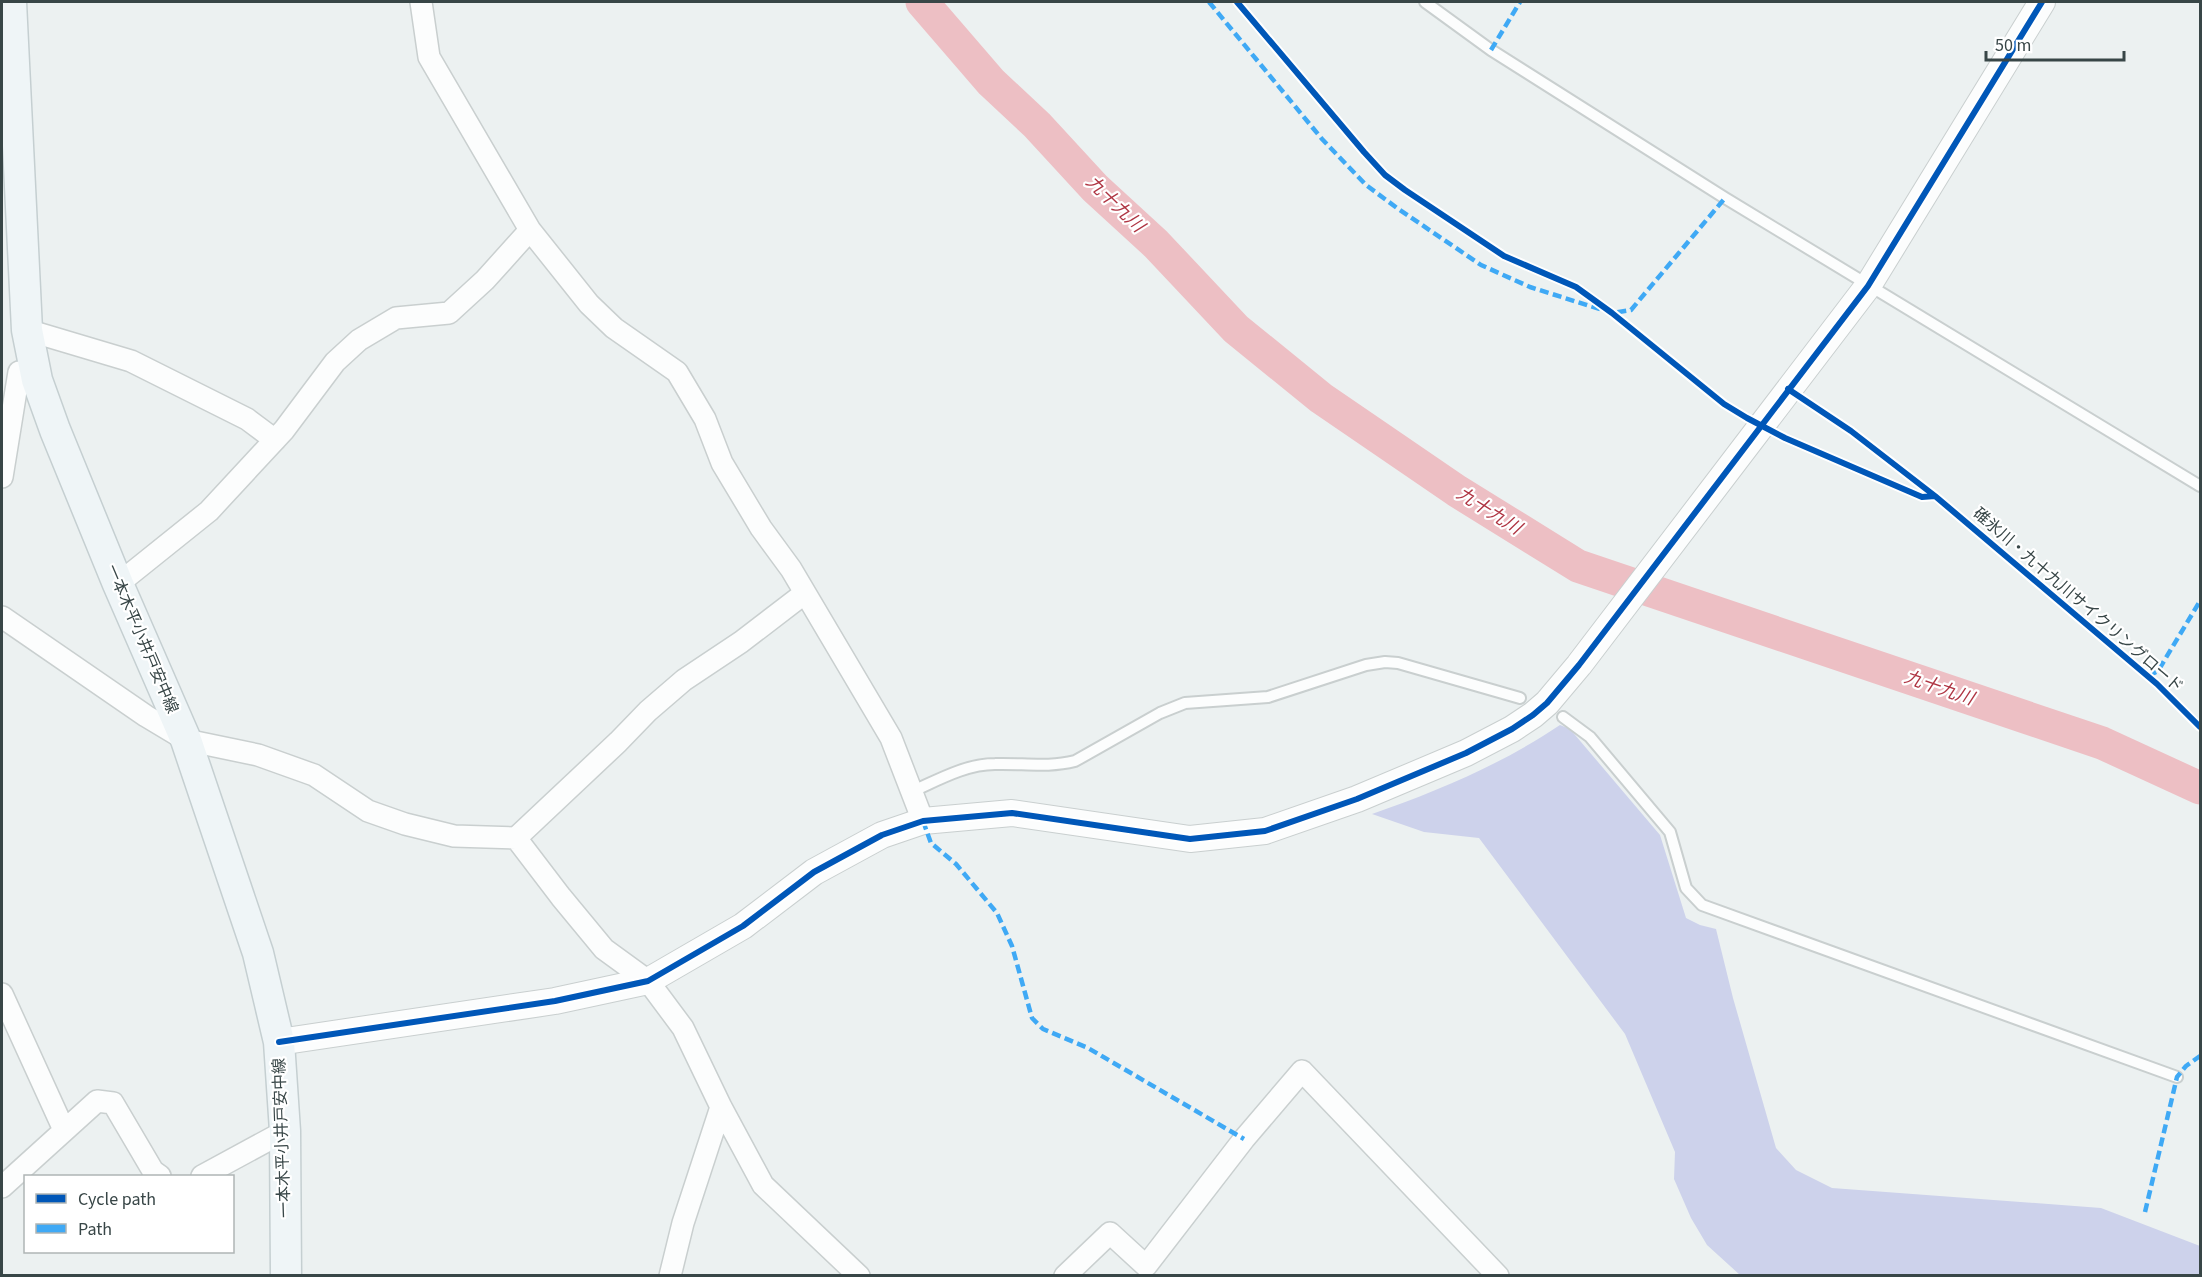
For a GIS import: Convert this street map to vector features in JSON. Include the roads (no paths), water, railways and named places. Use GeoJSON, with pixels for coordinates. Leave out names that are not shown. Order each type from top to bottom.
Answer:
{"type":"FeatureCollection","features":[{"type":"Feature","properties":{"kind":"main road","name":"一本木平小井戸安中線"},"geometry":{"type":"LineString","coordinates":[[11,2],[10,150],[27,330],[19,372],[118,584],[186,740],[258,953],[279,1042],[285,1131],[286,1275]]}},
{"type":"Feature","properties":{"kind":"street"},"geometry":{"type":"LineString","coordinates":[[421,2],[429,57],[530,231],[590,304],[614,328],[677,372],[705,418],[722,463],[761,528],[791,569],[891,738],[923,821]]}},
{"type":"Feature","properties":{"kind":"street"},"geometry":{"type":"LineString","coordinates":[[279,1042],[555,1001],[648,981],[743,926],[814,872],[882,835],[923,821],[1012,813],[1190,839],[1264,831],[1357,799],[1466,753],[1512,729],[1547,703],[1607,629],[1780,399],[1869,286],[2042,2]]}},
{"type":"Feature","properties":{"kind":"street"},"geometry":{"type":"LineString","coordinates":[[118,584],[209,511],[275,440],[335,362],[358,340],[396,318],[449,313],[485,280],[530,231]]}},
{"type":"Feature","properties":{"kind":"street"},"geometry":{"type":"LineString","coordinates":[[27,330],[131,361],[247,419],[275,440]]}},
{"type":"Feature","properties":{"kind":"street"},"geometry":{"type":"LineString","coordinates":[[2,477],[19,372]]}},
{"type":"Feature","properties":{"kind":"street"},"geometry":{"type":"LineString","coordinates":[[2,617],[146,716],[186,740],[258,755],[314,775],[368,811],[405,824],[454,836],[516,838],[648,711],[684,680],[741,642],[805,592]]}},
{"type":"Feature","properties":{"kind":"street"},"geometry":{"type":"LineString","coordinates":[[516,838],[604,949],[648,981],[683,1028],[721,1107],[763,1185],[859,1275]]}},
{"type":"Feature","properties":{"kind":"street"},"geometry":{"type":"LineString","coordinates":[[2,994],[64,1130]]}},
{"type":"Feature","properties":{"kind":"street"},"geometry":{"type":"LineString","coordinates":[[1065,1275],[1110,1233],[1146,1266],[1244,1139],[1302,1071],[1498,1275]]}},
{"type":"Feature","properties":{"kind":"street"},"geometry":{"type":"LineString","coordinates":[[2,1187],[97,1101],[113,1103],[153,1171],[159,1175]]}},
{"type":"Feature","properties":{"kind":"street"},"geometry":{"type":"LineString","coordinates":[[670,1275],[683,1223],[721,1107]]}},
{"type":"Feature","properties":{"kind":"street"},"geometry":{"type":"LineString","coordinates":[[204,1175],[285,1131]]}},
{"type":"Feature","properties":{"kind":"lane"},"geometry":{"type":"LineString","coordinates":[[1425,2],[1500,56],[1869,286],[2200,486]]}},
{"type":"Feature","properties":{"kind":"lane"},"geometry":{"type":"LineString","coordinates":[[912,792],[972,767],[996,764],[1013,766],[1063,764],[1075,761],[1160,713],[1185,702],[1268,697],[1376,664],[1398,663],[1520,698]]}},
{"type":"Feature","properties":{"kind":"lane"},"geometry":{"type":"LineString","coordinates":[[1563,717],[1590,737],[1670,832],[1686,888],[1702,905],[2177,1077]]}},
{"type":"Feature","properties":{"kind":"waterway","name":"九十九川"},"geometry":{"type":"LineString","coordinates":[[922,2],[991,82],[1037,125],[1095,188],[1156,244],[1236,329],[1321,398],[1457,491],[1578,566],[2102,743],[2200,788]]}}]}
